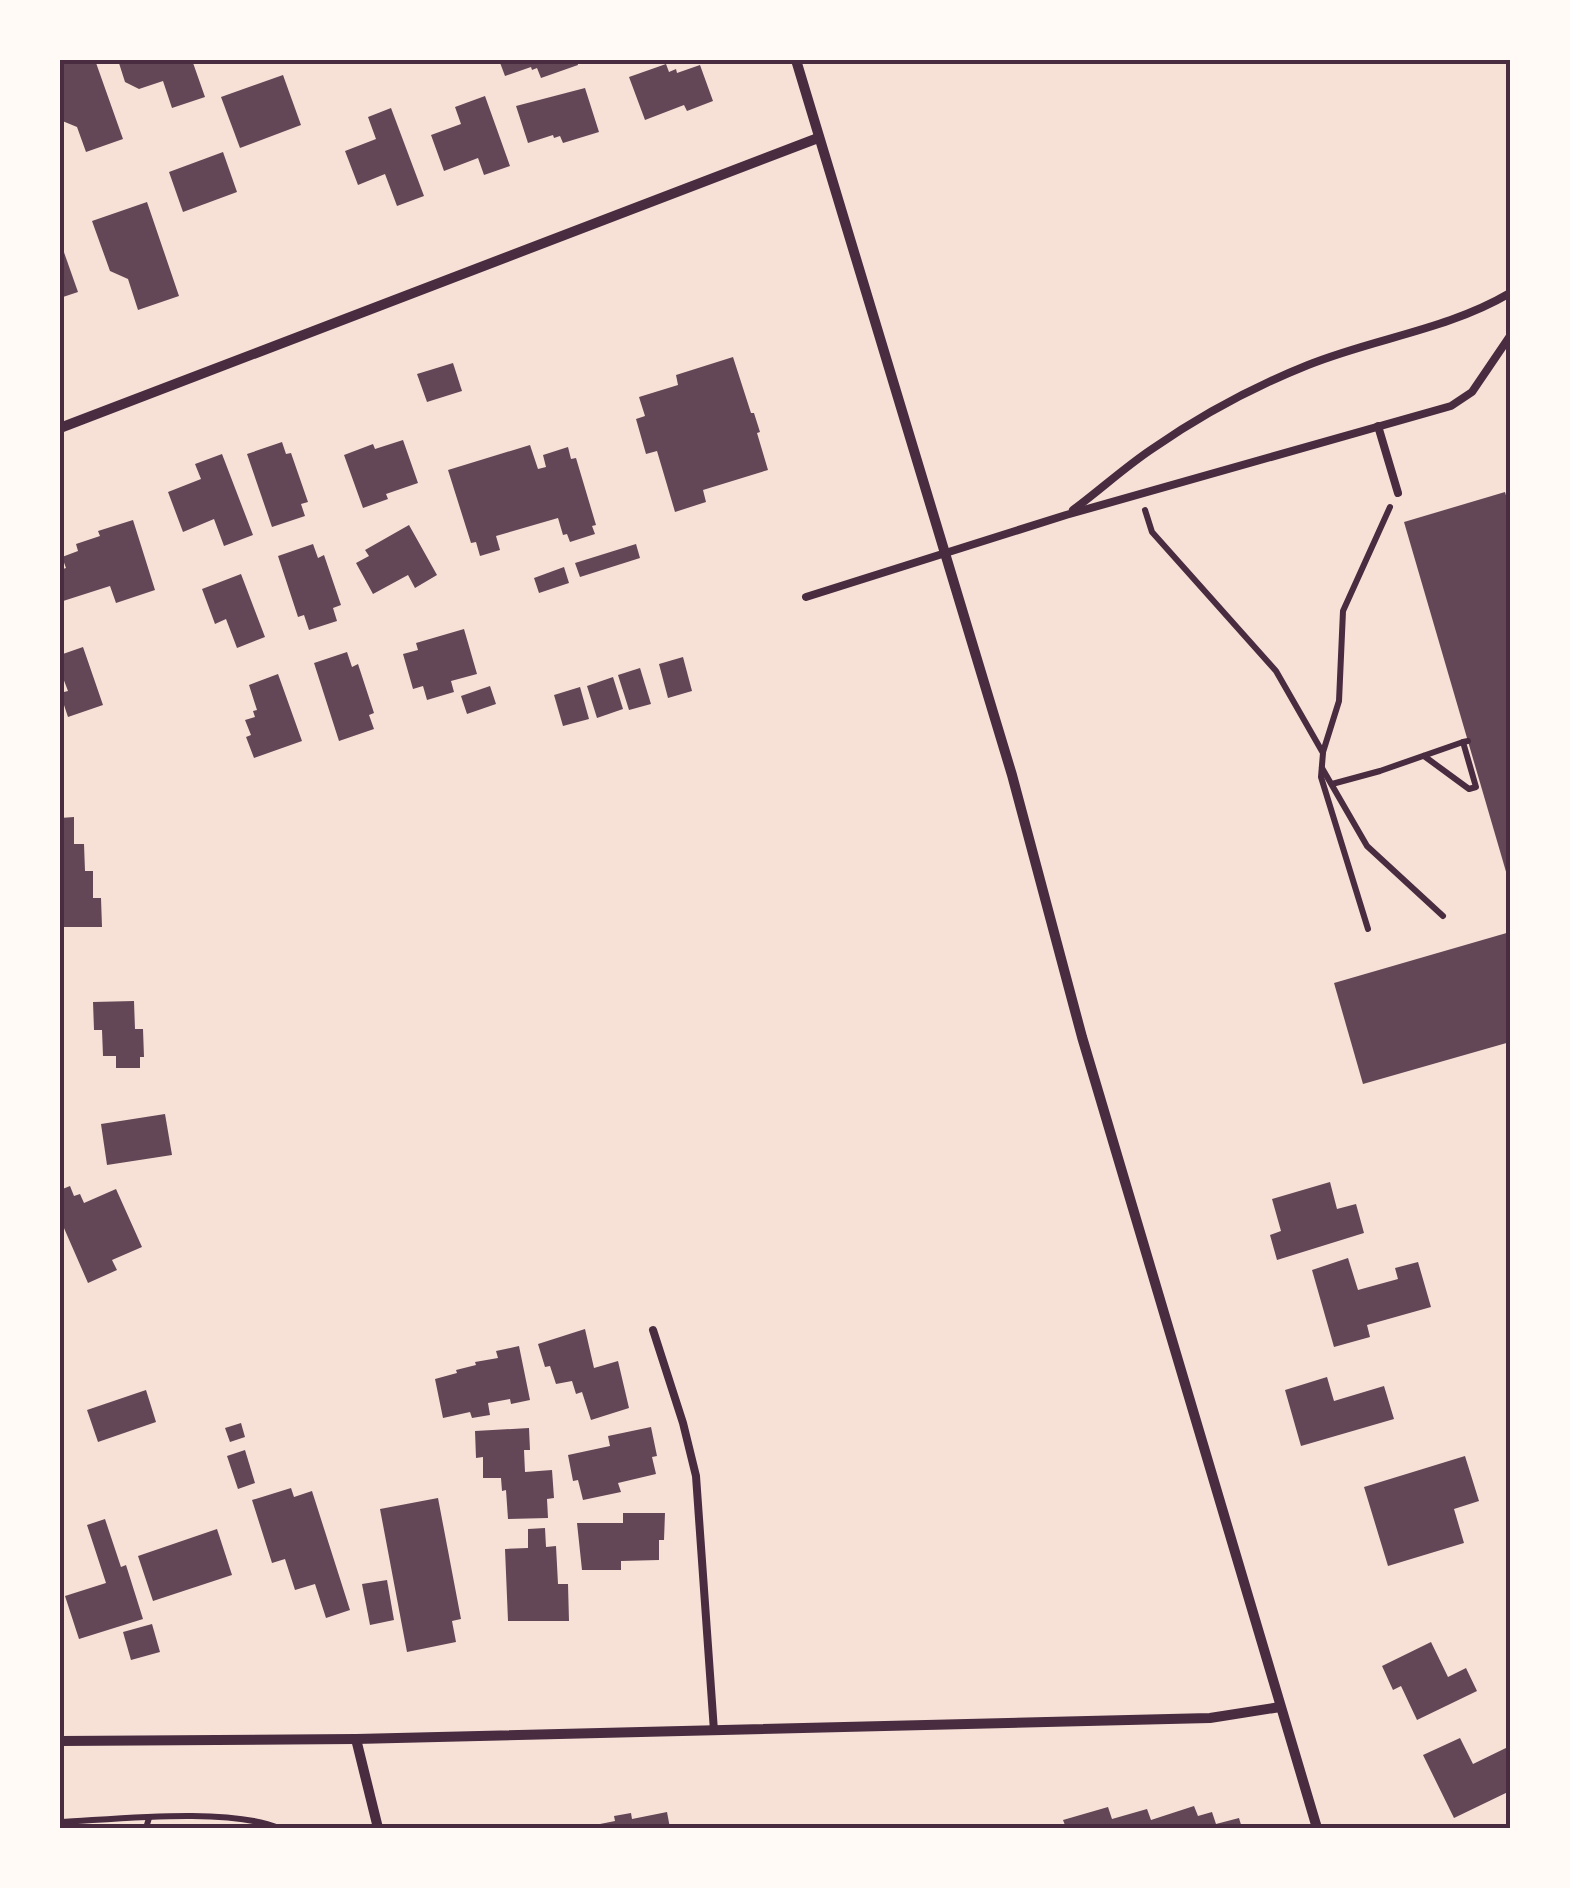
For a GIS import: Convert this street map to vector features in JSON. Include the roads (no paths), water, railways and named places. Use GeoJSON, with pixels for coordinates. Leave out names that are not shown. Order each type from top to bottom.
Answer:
{"type":"FeatureCollection","features":[{"type":"Feature","properties":{"kind":"street"},"geometry":{"type":"LineString","coordinates":[[796,60],[1012,775],[1088,1056],[1317,1828]]}},
{"type":"Feature","properties":{"kind":"street"},"geometry":{"type":"LineString","coordinates":[[60,428],[818,138]]}},
{"type":"Feature","properties":{"kind":"street"},"geometry":{"type":"LineString","coordinates":[[60,1741],[356,1739],[1210,1718],[1280,1708]]}},
{"type":"Feature","properties":{"kind":"street"},"geometry":{"type":"LineString","coordinates":[[356,1739],[378,1828]]}},
{"type":"Feature","properties":{"kind":"lane"},"geometry":{"type":"LineString","coordinates":[[1066,516],[1149,451],[1248,391],[1312,363],[1469,314],[1510,293]]}},
{"type":"Feature","properties":{"kind":"lane"},"geometry":{"type":"LineString","coordinates":[[806,596],[1066,516],[1451,406],[1472,392],[1510,336]]}},
{"type":"Feature","properties":{"kind":"lane"},"geometry":{"type":"LineString","coordinates":[[1378,426],[1398,493]]}},
{"type":"Feature","properties":{"kind":"lane"},"geometry":{"type":"LineString","coordinates":[[653,1330],[684,1423],[696,1476],[714,1731]]}}]}
